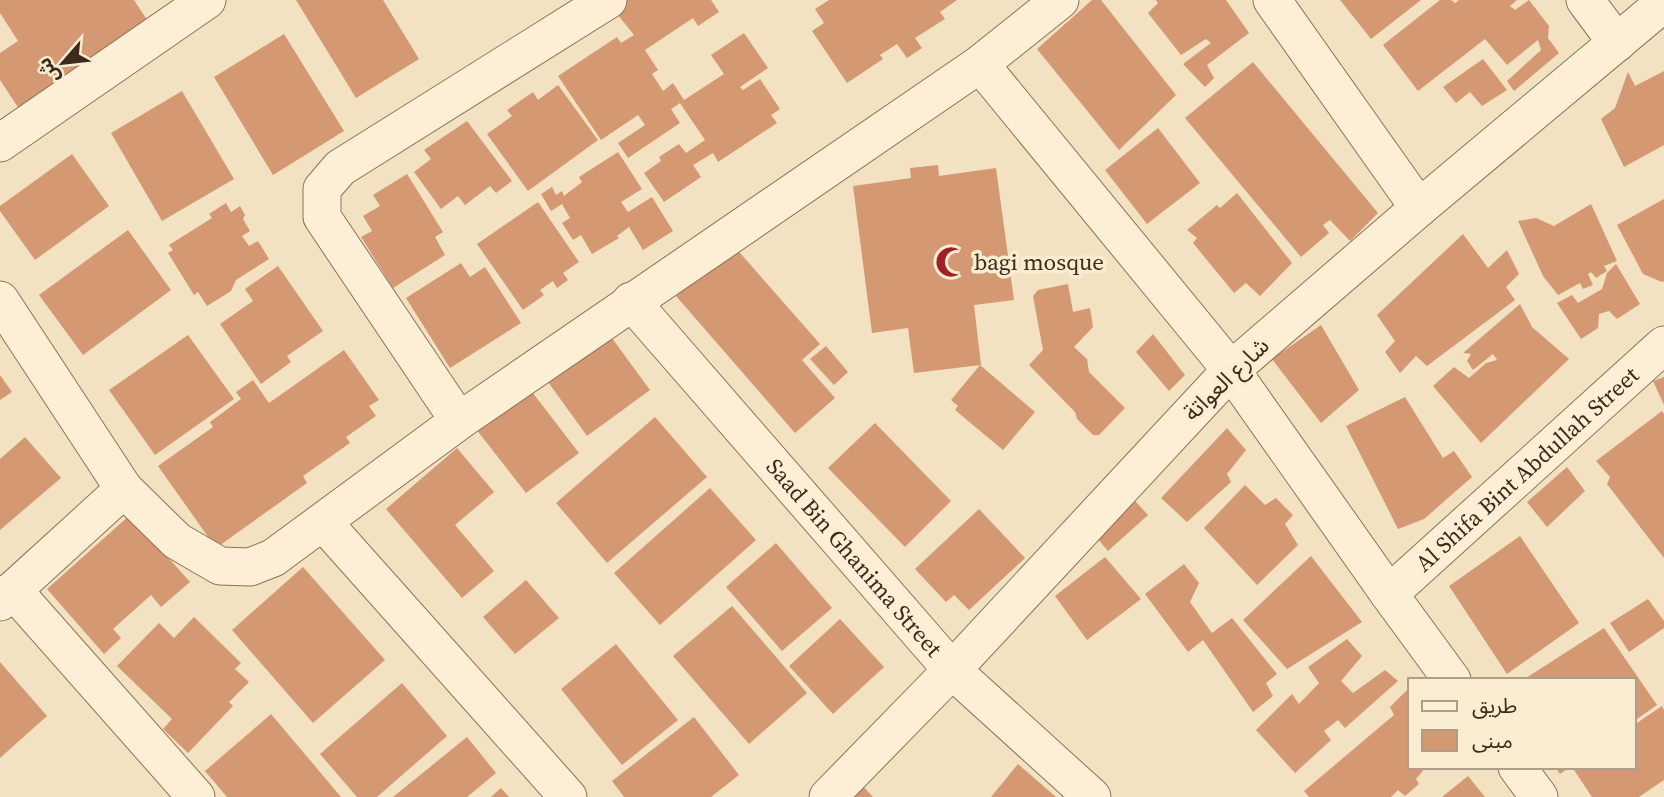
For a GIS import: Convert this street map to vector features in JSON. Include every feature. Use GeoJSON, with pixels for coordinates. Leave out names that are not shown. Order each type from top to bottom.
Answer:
{"type":"FeatureCollection","features":[{"type":"Feature","properties":{"kind":"street"},"geometry":{"type":"LineString","coordinates":[[0,143],[206,0]]}},
{"type":"Feature","properties":{"kind":"street"},"geometry":{"type":"LineString","coordinates":[[0,300],[124,489],[177,541],[220,566],[250,567],[273,558],[459,421],[979,64],[1060,0]]}},
{"type":"Feature","properties":{"kind":"street"},"geometry":{"type":"LineString","coordinates":[[1272,0],[1419,208]]}},
{"type":"Feature","properties":{"kind":"street"},"geometry":{"type":"LineString","coordinates":[[1585,0],[1617,43]]}},
{"type":"Feature","properties":{"kind":"street"},"geometry":{"type":"LineString","coordinates":[[459,421],[322,217],[321,188],[340,168],[603,2]]}},
{"type":"Feature","properties":{"kind":"street","name":"شارع العواتة"},"geometry":{"type":"LineString","coordinates":[[828,797],[952,670],[1231,370],[1664,3]]}},
{"type":"Feature","properties":{"kind":"street"},"geometry":{"type":"LineString","coordinates":[[979,64],[1231,370],[1451,678]]}},
{"type":"Feature","properties":{"kind":"street","name":"Saad Bin Ghanima Street"},"geometry":{"type":"LineString","coordinates":[[631,302],[952,670],[1093,797]]}},
{"type":"Feature","properties":{"kind":"street","name":"Al Shifa Bint Abdullah Street"},"geometry":{"type":"LineString","coordinates":[[1389,594],[1664,345]]}},
{"type":"Feature","properties":{"kind":"street"},"geometry":{"type":"LineString","coordinates":[[124,489],[7,596],[192,796]]}},
{"type":"Feature","properties":{"kind":"street"},"geometry":{"type":"LineString","coordinates":[[323,522],[568,797]]}},
{"type":"Feature","properties":{"kind":"street"},"geometry":{"type":"LineString","coordinates":[[1518,769],[1539,797]]}},
{"type":"Feature","properties":{"kind":"building"},"geometry":{"type":"Polygon","coordinates":[[[0,0],[134,0],[153,29],[23,115],[0,80],[0,53],[18,41],[0,13],[0,0]]]}},
{"type":"Feature","properties":{"kind":"building"},"geometry":{"type":"Polygon","coordinates":[[[296,0],[383,0],[419,59],[356,98],[296,0]]]}},
{"type":"Feature","properties":{"kind":"building"},"geometry":{"type":"Polygon","coordinates":[[[618,0],[711,0],[719,12],[698,26],[693,18],[645,50],[658,70],[652,74],[663,91],[673,83],[684,100],[724,74],[711,55],[744,33],[768,68],[740,87],[743,90],[760,79],[780,109],[771,115],[777,123],[718,162],[713,153],[693,165],[701,177],[664,202],[644,173],[661,161],[659,157],[679,144],[686,153],[705,140],[680,103],[671,109],[680,123],[628,158],[618,143],[645,125],[638,115],[601,140],[558,76],[617,37],[621,43],[634,35],[610,5],[618,0]]]}},
{"type":"Feature","properties":{"kind":"building"},"geometry":{"type":"Polygon","coordinates":[[[829,0],[957,0],[940,12],[945,19],[915,38],[922,48],[907,58],[897,44],[880,55],[883,59],[847,83],[812,31],[824,23],[815,9],[829,0]]]}},
{"type":"Feature","properties":{"kind":"building"},"geometry":{"type":"Polygon","coordinates":[[[1092,0],[1101,0],[1176,95],[1119,150],[1037,49],[1092,0]]]}},
{"type":"Feature","properties":{"kind":"building"},"geometry":{"type":"Polygon","coordinates":[[[1156,0],[1226,0],[1249,33],[1207,65],[1214,78],[1205,87],[1183,64],[1211,43],[1206,39],[1181,55],[1148,13],[1158,3],[1156,0]]]}},
{"type":"Feature","properties":{"kind":"building"},"geometry":{"type":"Polygon","coordinates":[[[1340,0],[1421,0],[1371,39],[1340,0]]]}},
{"type":"Feature","properties":{"kind":"building"},"geometry":{"type":"Polygon","coordinates":[[[1440,0],[1451,0],[1455,3],[1459,0],[1517,0],[1510,6],[1515,10],[1529,0],[1549,26],[1548,38],[1559,53],[1514,91],[1507,81],[1541,50],[1538,40],[1507,65],[1485,39],[1418,91],[1383,45],[1440,0]]]}},
{"type":"Feature","properties":{"kind":"building"},"geometry":{"type":"Polygon","coordinates":[[[284,34],[344,131],[273,175],[214,77],[284,34]]]}},
{"type":"Feature","properties":{"kind":"building"},"geometry":{"type":"Polygon","coordinates":[[[1483,59],[1507,90],[1482,106],[1470,92],[1456,103],[1443,87],[1483,59]]]}},
{"type":"Feature","properties":{"kind":"building"},"geometry":{"type":"Polygon","coordinates":[[[1253,62],[1378,213],[1350,241],[1330,220],[1323,225],[1329,233],[1301,257],[1185,118],[1253,62]]]}},
{"type":"Feature","properties":{"kind":"building"},"geometry":{"type":"Polygon","coordinates":[[[1664,71],[1664,145],[1624,167],[1601,119],[1615,108],[1628,72],[1635,86],[1664,71]]]}},
{"type":"Feature","properties":{"kind":"building"},"geometry":{"type":"Polygon","coordinates":[[[558,85],[598,140],[528,191],[487,134],[512,116],[507,110],[533,92],[538,100],[558,85]]]}},
{"type":"Feature","properties":{"kind":"building"},"geometry":{"type":"Polygon","coordinates":[[[182,91],[234,179],[162,221],[111,133],[182,91]]]}},
{"type":"Feature","properties":{"kind":"building"},"geometry":{"type":"Polygon","coordinates":[[[467,121],[512,181],[496,193],[490,186],[465,205],[458,196],[441,209],[414,172],[431,159],[424,150],[467,121]]]}},
{"type":"Feature","properties":{"kind":"building"},"geometry":{"type":"Polygon","coordinates":[[[1158,128],[1200,183],[1147,224],[1105,170],[1158,128]]]}},
{"type":"Feature","properties":{"kind":"building"},"geometry":{"type":"Polygon","coordinates":[[[618,152],[642,189],[621,202],[628,212],[652,197],[673,231],[643,250],[629,227],[617,236],[619,238],[592,254],[581,235],[573,240],[562,223],[570,218],[562,204],[551,211],[541,194],[552,187],[556,195],[562,191],[564,196],[582,182],[579,177],[618,152]]]}},
{"type":"Feature","properties":{"kind":"building"},"geometry":{"type":"Polygon","coordinates":[[[72,154],[109,206],[35,260],[0,211],[0,206],[72,154]]]}},
{"type":"Feature","properties":{"kind":"building"},"geometry":{"type":"Polygon","coordinates":[[[938,165],[939,176],[996,168],[1014,300],[974,305],[981,365],[914,373],[908,328],[872,333],[853,186],[911,178],[910,168],[938,165]]]}},
{"type":"Feature","properties":{"kind":"building"},"geometry":{"type":"Polygon","coordinates":[[[407,174],[443,232],[435,237],[445,255],[393,288],[361,237],[372,231],[363,216],[380,206],[373,195],[407,174]]]}},
{"type":"Feature","properties":{"kind":"building"},"geometry":{"type":"Polygon","coordinates":[[[1237,193],[1292,263],[1260,296],[1246,283],[1234,293],[1193,243],[1197,238],[1187,230],[1217,205],[1220,208],[1237,193]]]}},
{"type":"Feature","properties":{"kind":"building"},"geometry":{"type":"Polygon","coordinates":[[[1664,199],[1662,282],[1643,274],[1617,225],[1664,199]]]}},
{"type":"Feature","properties":{"kind":"building"},"geometry":{"type":"Polygon","coordinates":[[[538,202],[579,262],[563,273],[568,280],[557,288],[553,281],[540,290],[544,295],[523,310],[477,244],[538,202]]]}},
{"type":"Feature","properties":{"kind":"building"},"geometry":{"type":"Polygon","coordinates":[[[226,203],[231,212],[240,206],[250,231],[242,236],[249,246],[258,241],[269,259],[236,280],[231,291],[207,306],[198,292],[194,295],[168,253],[173,250],[169,245],[212,218],[209,214],[226,203]]]}},
{"type":"Feature","properties":{"kind":"building"},"geometry":{"type":"Polygon","coordinates":[[[1591,204],[1617,261],[1604,266],[1607,271],[1596,278],[1591,272],[1588,274],[1593,285],[1583,289],[1580,283],[1558,295],[1543,276],[1518,221],[1536,218],[1554,226],[1591,204]]]}},
{"type":"Feature","properties":{"kind":"building"},"geometry":{"type":"Polygon","coordinates":[[[128,230],[171,290],[83,355],[39,295],[128,230]]]}},
{"type":"Feature","properties":{"kind":"building"},"geometry":{"type":"Polygon","coordinates":[[[1463,234],[1488,268],[1507,250],[1519,274],[1506,287],[1515,300],[1427,366],[1416,356],[1400,373],[1385,352],[1395,341],[1377,315],[1463,234]]]}},
{"type":"Feature","properties":{"kind":"building"},"geometry":{"type":"Polygon","coordinates":[[[734,246],[820,344],[802,360],[835,398],[795,433],[676,296],[734,246]]]}},
{"type":"Feature","properties":{"kind":"building"},"geometry":{"type":"Polygon","coordinates":[[[461,263],[470,277],[485,267],[521,323],[450,368],[406,298],[461,263]]]}},
{"type":"Feature","properties":{"kind":"building"},"geometry":{"type":"Polygon","coordinates":[[[1616,264],[1640,304],[1617,319],[1609,311],[1599,314],[1598,328],[1581,339],[1557,303],[1572,295],[1578,303],[1602,289],[1607,273],[1616,264]]]}},
{"type":"Feature","properties":{"kind":"building"},"geometry":{"type":"Polygon","coordinates":[[[278,266],[323,331],[287,356],[291,362],[261,384],[220,324],[253,301],[245,289],[278,266]]]}},
{"type":"Feature","properties":{"kind":"building"},"geometry":{"type":"Polygon","coordinates":[[[1068,284],[1073,312],[1090,308],[1093,327],[1074,347],[1087,359],[1089,372],[1125,408],[1099,435],[1093,435],[1077,419],[1075,412],[1029,365],[1043,350],[1033,296],[1038,290],[1068,284]]]}},
{"type":"Feature","properties":{"kind":"building"},"geometry":{"type":"Polygon","coordinates":[[[1520,304],[1532,327],[1569,359],[1481,443],[1433,386],[1454,367],[1469,378],[1486,363],[1497,360],[1493,354],[1473,370],[1467,361],[1471,354],[1463,353],[1520,304]]]}},
{"type":"Feature","properties":{"kind":"building"},"geometry":{"type":"Polygon","coordinates":[[[1321,325],[1359,390],[1321,423],[1272,359],[1321,325]]]}},
{"type":"Feature","properties":{"kind":"building"},"geometry":{"type":"Polygon","coordinates":[[[606,330],[650,390],[587,436],[543,375],[606,330]]]}},
{"type":"Feature","properties":{"kind":"building"},"geometry":{"type":"Polygon","coordinates":[[[1153,334],[1185,375],[1169,391],[1136,352],[1153,334]]]}},
{"type":"Feature","properties":{"kind":"building"},"geometry":{"type":"Polygon","coordinates":[[[188,335],[234,399],[155,455],[109,390],[188,335]]]}},
{"type":"Feature","properties":{"kind":"building"},"geometry":{"type":"Polygon","coordinates":[[[826,346],[848,372],[834,385],[810,359],[826,346]]]}},
{"type":"Feature","properties":{"kind":"building"},"geometry":{"type":"Polygon","coordinates":[[[344,350],[379,400],[369,406],[376,416],[346,437],[350,443],[303,476],[307,483],[216,548],[158,466],[213,427],[210,422],[241,399],[236,392],[253,380],[269,403],[344,350]]]}},
{"type":"Feature","properties":{"kind":"building"},"geometry":{"type":"Polygon","coordinates":[[[980,365],[1035,412],[1003,450],[955,410],[958,406],[951,400],[980,365]]]}},
{"type":"Feature","properties":{"kind":"building"},"geometry":{"type":"Polygon","coordinates":[[[0,375],[12,392],[0,400],[0,375]]]}},
{"type":"Feature","properties":{"kind":"building"},"geometry":{"type":"Polygon","coordinates":[[[1664,377],[1664,405],[1653,381],[1664,377]]]}},
{"type":"Feature","properties":{"kind":"building"},"geometry":{"type":"Polygon","coordinates":[[[529,388],[579,453],[526,493],[476,429],[529,388]]]}},
{"type":"Feature","properties":{"kind":"building"},"geometry":{"type":"Polygon","coordinates":[[[1405,397],[1443,458],[1454,451],[1472,477],[1424,519],[1398,529],[1346,426],[1405,397]]]}},
{"type":"Feature","properties":{"kind":"building"},"geometry":{"type":"Polygon","coordinates":[[[1662,411],[1664,558],[1607,484],[1610,477],[1596,461],[1662,411]]]}},
{"type":"Feature","properties":{"kind":"building"},"geometry":{"type":"Polygon","coordinates":[[[655,417],[707,477],[607,563],[556,503],[655,417]]]}},
{"type":"Feature","properties":{"kind":"building"},"geometry":{"type":"Polygon","coordinates":[[[875,423],[951,501],[905,547],[828,468],[875,423]]]}},
{"type":"Feature","properties":{"kind":"building"},"geometry":{"type":"Polygon","coordinates":[[[1227,428],[1246,450],[1227,474],[1231,482],[1187,522],[1161,498],[1227,428]]]}},
{"type":"Feature","properties":{"kind":"building"},"geometry":{"type":"Polygon","coordinates":[[[25,437],[61,478],[0,530],[0,459],[25,437]]]}},
{"type":"Feature","properties":{"kind":"building"},"geometry":{"type":"Polygon","coordinates":[[[457,448],[494,492],[455,525],[494,571],[462,598],[386,509],[457,448]]]}},
{"type":"Feature","properties":{"kind":"building"},"geometry":{"type":"Polygon","coordinates":[[[1567,467],[1585,491],[1547,527],[1527,502],[1567,467]]]}},
{"type":"Feature","properties":{"kind":"building"},"geometry":{"type":"Polygon","coordinates":[[[1245,485],[1265,505],[1276,498],[1293,515],[1285,524],[1298,545],[1257,585],[1204,528],[1245,485]]]}},
{"type":"Feature","properties":{"kind":"building"},"geometry":{"type":"Polygon","coordinates":[[[710,488],[756,540],[660,625],[614,573],[710,488]]]}},
{"type":"Feature","properties":{"kind":"building"},"geometry":{"type":"Polygon","coordinates":[[[1126,491],[1148,515],[1108,551],[1086,525],[1126,491]]]}},
{"type":"Feature","properties":{"kind":"building"},"geometry":{"type":"Polygon","coordinates":[[[979,509],[1025,558],[969,610],[954,595],[946,602],[915,569],[979,509]]]}},
{"type":"Feature","properties":{"kind":"building"},"geometry":{"type":"Polygon","coordinates":[[[130,515],[190,582],[161,607],[151,595],[113,629],[121,638],[104,654],[47,589],[130,515]]]}},
{"type":"Feature","properties":{"kind":"building"},"geometry":{"type":"Polygon","coordinates":[[[1520,536],[1579,623],[1507,674],[1449,586],[1520,536]]]}},
{"type":"Feature","properties":{"kind":"building"},"geometry":{"type":"Polygon","coordinates":[[[776,543],[832,608],[782,651],[726,587],[776,543]]]}},
{"type":"Feature","properties":{"kind":"building"},"geometry":{"type":"Polygon","coordinates":[[[1311,556],[1362,622],[1287,669],[1243,620],[1311,556]]]}},
{"type":"Feature","properties":{"kind":"building"},"geometry":{"type":"Polygon","coordinates":[[[1105,557],[1141,599],[1087,640],[1055,596],[1105,557]]]}},
{"type":"Feature","properties":{"kind":"building"},"geometry":{"type":"Polygon","coordinates":[[[1184,564],[1199,583],[1190,602],[1212,633],[1232,618],[1277,674],[1266,683],[1273,696],[1253,712],[1203,640],[1188,652],[1145,594],[1184,564]]]}},
{"type":"Feature","properties":{"kind":"building"},"geometry":{"type":"Polygon","coordinates":[[[303,567],[385,660],[313,723],[232,630],[303,567]]]}},
{"type":"Feature","properties":{"kind":"building"},"geometry":{"type":"Polygon","coordinates":[[[526,580],[559,618],[515,654],[483,617],[526,580]]]}},
{"type":"Feature","properties":{"kind":"building"},"geometry":{"type":"Polygon","coordinates":[[[1648,599],[1664,621],[1664,628],[1629,652],[1610,623],[1648,599]]]}},
{"type":"Feature","properties":{"kind":"building"},"geometry":{"type":"Polygon","coordinates":[[[732,606],[807,693],[749,744],[673,656],[732,606]]]}},
{"type":"Feature","properties":{"kind":"building"},"geometry":{"type":"Polygon","coordinates":[[[194,617],[241,663],[235,669],[249,682],[229,702],[233,706],[188,753],[163,729],[172,719],[117,666],[159,623],[174,638],[194,617]]]}},
{"type":"Feature","properties":{"kind":"building"},"geometry":{"type":"Polygon","coordinates":[[[840,619],[884,667],[833,714],[789,666],[840,619]]]}},
{"type":"Feature","properties":{"kind":"building"},"geometry":{"type":"Polygon","coordinates":[[[1604,628],[1657,705],[1636,720],[1636,678],[1526,678],[1604,628]]]}},
{"type":"Feature","properties":{"kind":"building"},"geometry":{"type":"Polygon","coordinates":[[[1347,639],[1362,656],[1341,681],[1353,693],[1385,670],[1398,681],[1345,728],[1338,720],[1324,731],[1331,740],[1295,773],[1256,730],[1292,694],[1299,704],[1319,683],[1308,667],[1347,639]]]}},
{"type":"Feature","properties":{"kind":"building"},"geometry":{"type":"Polygon","coordinates":[[[616,644],[678,720],[622,765],[561,689],[616,644]]]}},
{"type":"Feature","properties":{"kind":"building"},"geometry":{"type":"Polygon","coordinates":[[[0,662],[47,716],[0,758],[0,662]]]}},
{"type":"Feature","properties":{"kind":"building"},"geometry":{"type":"Polygon","coordinates":[[[402,683],[447,736],[377,797],[357,797],[320,754],[402,683]]]}},
{"type":"Feature","properties":{"kind":"building"},"geometry":{"type":"Polygon","coordinates":[[[1407,690],[1408,769],[1424,769],[1416,779],[1419,784],[1405,796],[1398,790],[1391,797],[1309,797],[1304,791],[1394,715],[1390,707],[1407,690]]]}},
{"type":"Feature","properties":{"kind":"building"},"geometry":{"type":"Polygon","coordinates":[[[1662,706],[1664,780],[1639,797],[1592,797],[1573,769],[1636,769],[1636,724],[1662,706]]]}},
{"type":"Feature","properties":{"kind":"building"},"geometry":{"type":"Polygon","coordinates":[[[271,714],[341,797],[227,797],[205,771],[271,714]]]}},
{"type":"Feature","properties":{"kind":"building"},"geometry":{"type":"Polygon","coordinates":[[[694,717],[739,775],[711,797],[624,797],[612,781],[694,717]]]}},
{"type":"Feature","properties":{"kind":"building"},"geometry":{"type":"Polygon","coordinates":[[[467,737],[496,773],[467,797],[393,797],[467,737]]]}},
{"type":"Feature","properties":{"kind":"building"},"geometry":{"type":"Polygon","coordinates":[[[1018,764],[1056,797],[991,797],[1018,764]]]}},
{"type":"Feature","properties":{"kind":"building"},"geometry":{"type":"Polygon","coordinates":[[[1468,776],[1485,797],[1442,797],[1468,776]]]}},
{"type":"Feature","properties":{"kind":"building"},"geometry":{"type":"Polygon","coordinates":[[[860,783],[873,797],[846,797],[860,783]]]}},
{"type":"Feature","properties":{"kind":"building"},"geometry":{"type":"Polygon","coordinates":[[[501,788],[509,797],[491,797],[501,788]]]}},
{"type":"Feature","properties":{"kind":"place","name":"bagi mosque"},"geometry":{"type":"Point","coordinates":[951,262]}}]}
